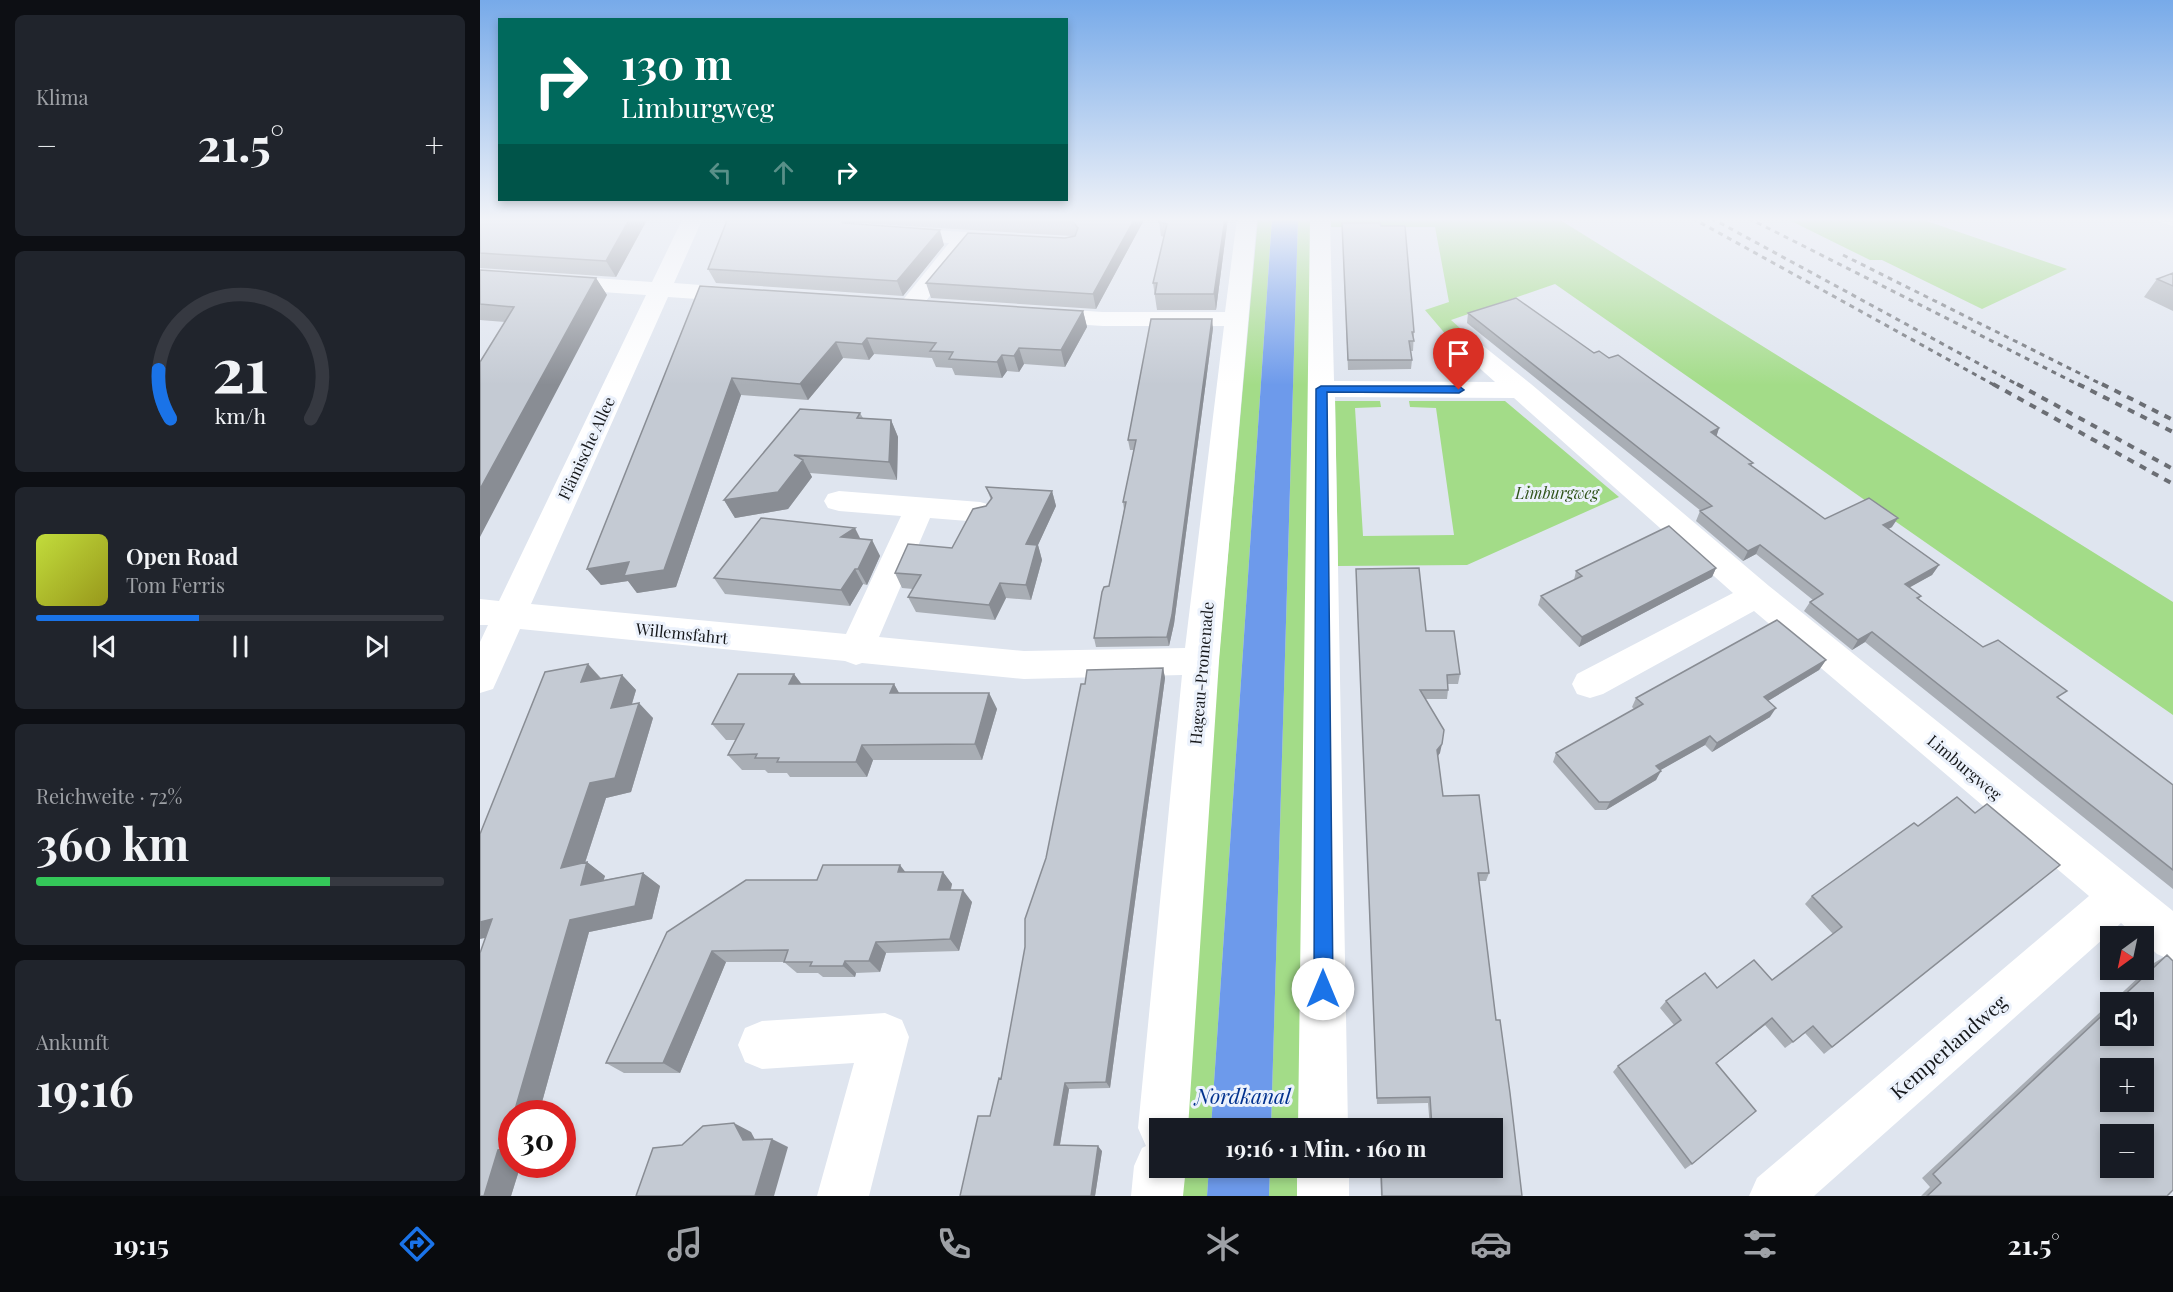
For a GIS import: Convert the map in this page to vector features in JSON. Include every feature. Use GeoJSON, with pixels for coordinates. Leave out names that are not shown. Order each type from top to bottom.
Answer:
{"type":"FeatureCollection","features":[{"type":"Feature","properties":{"kind":"street","name":"Flämische Allee"},"geometry":{"type":"LineString","coordinates":[[480,679],[494,614],[667,274]]}},
{"type":"Feature","properties":{"kind":"street"},"geometry":{"type":"LineString","coordinates":[[887,305],[922,307],[943,274]]}},
{"type":"Feature","properties":{"kind":"street","name":"Hageau-Promenade"},"geometry":{"type":"LineString","coordinates":[[1164,1118],[1201,661],[1242,274]]}},
{"type":"Feature","properties":{"kind":"street"},"geometry":{"type":"LineString","coordinates":[[1320,274],[1323,1118]]}},
{"type":"Feature","properties":{"kind":"street"},"geometry":{"type":"LineString","coordinates":[[480,277],[767,297]]}},
{"type":"Feature","properties":{"kind":"street"},"geometry":{"type":"LineString","coordinates":[[1024,314],[1103,319],[1238,319]]}},
{"type":"Feature","properties":{"kind":"street","name":"Limburgweg"},"geometry":{"type":"LineString","coordinates":[[1458,338],[1522,390],[1590,452],[1757,595],[2173,939]]}},
{"type":"Feature","properties":{"kind":"street"},"geometry":{"type":"LineString","coordinates":[[1321,389],[1522,390]]}},
{"type":"Feature","properties":{"kind":"street"},"geometry":{"type":"LineString","coordinates":[[839,501],[980,512]]}},
{"type":"Feature","properties":{"kind":"street"},"geometry":{"type":"LineString","coordinates":[[856,651],[920,507]]}},
{"type":"Feature","properties":{"kind":"street"},"geometry":{"type":"LineString","coordinates":[[1590,684],[1757,595]]}},
{"type":"Feature","properties":{"kind":"street","name":"Willemsfahrt"},"geometry":{"type":"LineString","coordinates":[[494,614],[856,651],[1024,665],[1201,661]]}},
{"type":"Feature","properties":{"kind":"street","name":"Kemperlandweg"},"geometry":{"type":"LineString","coordinates":[[1775,1196],[2121,896]]}},
{"type":"Feature","properties":{"kind":"street"},"geometry":{"type":"LineString","coordinates":[[762,1046],[885,1036],[843,1196]]}},
{"type":"Feature","properties":{"kind":"street"},"geometry":{"type":"LineString","coordinates":[[1157,1196],[1159,1178]]}},
{"type":"Feature","properties":{"kind":"street"},"geometry":{"type":"LineString","coordinates":[[1323,1178],[1323,1196]]}},
{"type":"Feature","properties":{"kind":"green space"},"geometry":{"type":"Polygon","coordinates":[[[1253,274],[1268,274],[1212,1118],[1178,1118],[1253,274]]]}},
{"type":"Feature","properties":{"kind":"green space"},"geometry":{"type":"Polygon","coordinates":[[[1296,274],[1312,274],[1305,1118],[1271,1118],[1296,274]]]}},
{"type":"Feature","properties":{"kind":"green space"},"geometry":{"type":"Polygon","coordinates":[[[1444,274],[1647,274],[2173,602],[2173,715],[1555,284],[1451,320],[1470,337],[1453,343],[1425,310],[1449,302],[1444,274]]]}},
{"type":"Feature","properties":{"kind":"green space"},"geometry":{"type":"Polygon","coordinates":[[[1910,274],[2057,274],[1982,309],[1910,274]]]}},
{"type":"Feature","properties":{"kind":"green space"},"geometry":{"type":"Polygon","coordinates":[[[1335,401],[1380,401],[1381,407],[1355,408],[1363,536],[1454,535],[1436,408],[1410,407],[1409,401],[1505,401],[1619,497],[1467,565],[1338,566],[1335,401]]]}},
{"type":"Feature","properties":{"kind":"green space"},"geometry":{"type":"Polygon","coordinates":[[[1172,1178],[1208,1178],[1207,1196],[1171,1196],[1172,1178]]]}},
{"type":"Feature","properties":{"kind":"green space"},"geometry":{"type":"Polygon","coordinates":[[[1270,1178],[1305,1178],[1305,1196],[1269,1196],[1270,1178]]]}},
{"type":"Feature","properties":{"kind":"water","name":"Nordkanal"},"geometry":{"type":"Polygon","coordinates":[[[1268,274],[1296,274],[1271,1118],[1212,1118],[1268,274]]]}},
{"type":"Feature","properties":{"kind":"water"},"geometry":{"type":"Polygon","coordinates":[[[1208,1178],[1270,1178],[1269,1196],[1207,1196],[1208,1178]]]}},
{"type":"Feature","properties":{"kind":"building"},"geometry":{"type":"Polygon","coordinates":[[[480,274],[535,274],[596,278],[480,489],[480,362],[514,307],[480,304],[480,274]]]}},
{"type":"Feature","properties":{"kind":"building"},"geometry":{"type":"Polygon","coordinates":[[[784,274],[903,274],[897,281],[784,274]]]}},
{"type":"Feature","properties":{"kind":"building"},"geometry":{"type":"Polygon","coordinates":[[[934,274],[1104,274],[1093,294],[926,283],[934,274]]]}},
{"type":"Feature","properties":{"kind":"building"},"geometry":{"type":"Polygon","coordinates":[[[1155,274],[1217,274],[1214,294],[1155,294],[1157,283],[1153,283],[1155,274]]]}},
{"type":"Feature","properties":{"kind":"building"},"geometry":{"type":"Polygon","coordinates":[[[1344,274],[1409,274],[1414,332],[1412,332],[1414,341],[1409,341],[1412,360],[1348,360],[1344,274]]]}},
{"type":"Feature","properties":{"kind":"building"},"geometry":{"type":"Polygon","coordinates":[[[2173,274],[2173,286],[2157,279],[2173,274]]]}},
{"type":"Feature","properties":{"kind":"building"},"geometry":{"type":"Polygon","coordinates":[[[700,286],[1083,311],[1061,350],[1019,348],[1014,356],[1002,355],[997,362],[949,359],[953,352],[930,351],[936,343],[867,338],[862,344],[836,342],[800,384],[732,378],[664,570],[624,576],[629,562],[587,569],[700,286]]]}},
{"type":"Feature","properties":{"kind":"building"},"geometry":{"type":"Polygon","coordinates":[[[1516,298],[1594,353],[1599,351],[1609,358],[1618,355],[1719,428],[1711,432],[1753,463],[1749,464],[1825,519],[1869,498],[1898,518],[1883,525],[1939,565],[1905,584],[1921,596],[1917,598],[1983,647],[1998,640],[2067,691],[2057,697],[2173,785],[2173,870],[1872,632],[1858,640],[1810,602],[1823,594],[1760,545],[1748,551],[1700,511],[1712,506],[1468,313],[1516,298]]]}},
{"type":"Feature","properties":{"kind":"building"},"geometry":{"type":"Polygon","coordinates":[[[1151,319],[1212,319],[1172,615],[1167,637],[1094,638],[1102,592],[1104,587],[1109,586],[1126,502],[1123,502],[1136,440],[1128,440],[1151,319]]]}},
{"type":"Feature","properties":{"kind":"building"},"geometry":{"type":"Polygon","coordinates":[[[800,409],[860,413],[857,418],[891,420],[889,462],[794,455],[803,460],[778,492],[724,500],[800,409]]]}},
{"type":"Feature","properties":{"kind":"building"},"geometry":{"type":"Polygon","coordinates":[[[986,487],[1052,491],[1026,544],[1037,545],[1026,585],[1000,583],[989,605],[908,597],[921,575],[895,573],[908,544],[952,548],[973,509],[986,506],[992,498],[986,487]]]}},
{"type":"Feature","properties":{"kind":"building"},"geometry":{"type":"Polygon","coordinates":[[[761,518],[855,528],[841,537],[872,540],[858,569],[855,569],[841,590],[714,578],[761,518]]]}},
{"type":"Feature","properties":{"kind":"building"},"geometry":{"type":"Polygon","coordinates":[[[1669,526],[1716,568],[1582,637],[1541,596],[1582,576],[1576,571],[1669,526]]]}},
{"type":"Feature","properties":{"kind":"building"},"geometry":{"type":"Polygon","coordinates":[[[1419,568],[1426,631],[1454,631],[1460,674],[1447,675],[1448,690],[1420,690],[1444,730],[1442,744],[1437,750],[1443,796],[1479,795],[1489,873],[1478,873],[1496,1020],[1500,1020],[1510,1093],[1522,1196],[1382,1196],[1381,1178],[1503,1178],[1503,1118],[1431,1118],[1430,1097],[1377,1098],[1356,569],[1419,568]]]}},
{"type":"Feature","properties":{"kind":"building"},"geometry":{"type":"Polygon","coordinates":[[[1777,620],[1826,660],[1764,697],[1776,708],[1717,743],[1710,736],[1656,766],[1661,771],[1610,802],[1599,802],[1556,753],[1643,704],[1636,698],[1777,620]]]}},
{"type":"Feature","properties":{"kind":"building"},"geometry":{"type":"Polygon","coordinates":[[[588,664],[581,682],[622,675],[611,708],[639,703],[615,778],[590,783],[561,868],[587,862],[581,885],[643,873],[635,906],[570,920],[518,1100],[498,1100],[498,1150],[484,1196],[480,1196],[480,953],[492,919],[480,922],[480,834],[545,672],[588,664]]]}},
{"type":"Feature","properties":{"kind":"building"},"geometry":{"type":"Polygon","coordinates":[[[1163,668],[1106,1082],[1065,1083],[1054,1145],[1098,1146],[1091,1196],[960,1196],[978,1116],[990,1116],[999,1078],[1001,1079],[1025,947],[1025,919],[1046,858],[1081,684],[1085,684],[1087,670],[1163,668]]]}},
{"type":"Feature","properties":{"kind":"building"},"geometry":{"type":"Polygon","coordinates":[[[738,674],[794,674],[789,684],[894,684],[890,693],[989,693],[975,744],[862,745],[856,762],[777,762],[779,758],[755,758],[757,754],[728,755],[744,724],[712,724],[738,674]]]}},
{"type":"Feature","properties":{"kind":"building"},"geometry":{"type":"Polygon","coordinates":[[[1957,797],[1975,813],[1987,804],[2060,865],[1832,1047],[1813,1026],[1793,1042],[1772,1018],[1716,1063],[1756,1111],[1692,1164],[1618,1066],[1681,1020],[1666,1001],[1705,973],[1717,988],[1754,960],[1772,980],[1842,927],[1812,896],[1914,823],[1918,826],[1957,797]]]}},
{"type":"Feature","properties":{"kind":"building"},"geometry":{"type":"Polygon","coordinates":[[[823,865],[900,865],[898,872],[943,872],[938,890],[963,890],[950,939],[876,942],[869,961],[845,961],[843,966],[810,966],[812,962],[784,962],[788,950],[712,951],[663,1063],[606,1063],[667,932],[746,880],[817,880],[823,865]]]}},
{"type":"Feature","properties":{"kind":"building"},"geometry":{"type":"Polygon","coordinates":[[[2167,955],[2173,961],[2173,1190],[2167,1196],[1927,1196],[1941,1183],[1933,1174],[2100,1017],[2100,1046],[2154,1046],[2154,992],[2128,992],[2140,980],[2154,980],[2154,967],[2167,955]]]}},
{"type":"Feature","properties":{"kind":"building"},"geometry":{"type":"Polygon","coordinates":[[[734,1123],[743,1140],[772,1139],[755,1196],[636,1196],[653,1148],[682,1145],[703,1126],[734,1123]]]}},
{"type":"Feature","properties":{"kind":"railway"},"geometry":{"type":"LineString","coordinates":[[1793,274],[1996,386]]}},
{"type":"Feature","properties":{"kind":"railway"},"geometry":{"type":"LineString","coordinates":[[1814,274],[2020,386]]}},
{"type":"Feature","properties":{"kind":"railway"},"geometry":{"type":"LineString","coordinates":[[1859,274],[2081,386]]}},
{"type":"Feature","properties":{"kind":"railway"},"geometry":{"type":"LineString","coordinates":[[1881,274],[2105,386]]}},
{"type":"Feature","properties":{"kind":"railway"},"geometry":{"type":"LineString","coordinates":[[1993,384],[2173,484]]}},
{"type":"Feature","properties":{"kind":"railway"},"geometry":{"type":"LineString","coordinates":[[2017,384],[2173,469]]}},
{"type":"Feature","properties":{"kind":"railway"},"geometry":{"type":"LineString","coordinates":[[2078,384],[2173,432]]}},
{"type":"Feature","properties":{"kind":"railway"},"geometry":{"type":"LineString","coordinates":[[2102,384],[2173,420]]}},
{"type":"Feature","properties":{"kind":"route"},"geometry":{"type":"LineString","coordinates":[[1323,989],[1321,389],[1459,390]]}}]}
